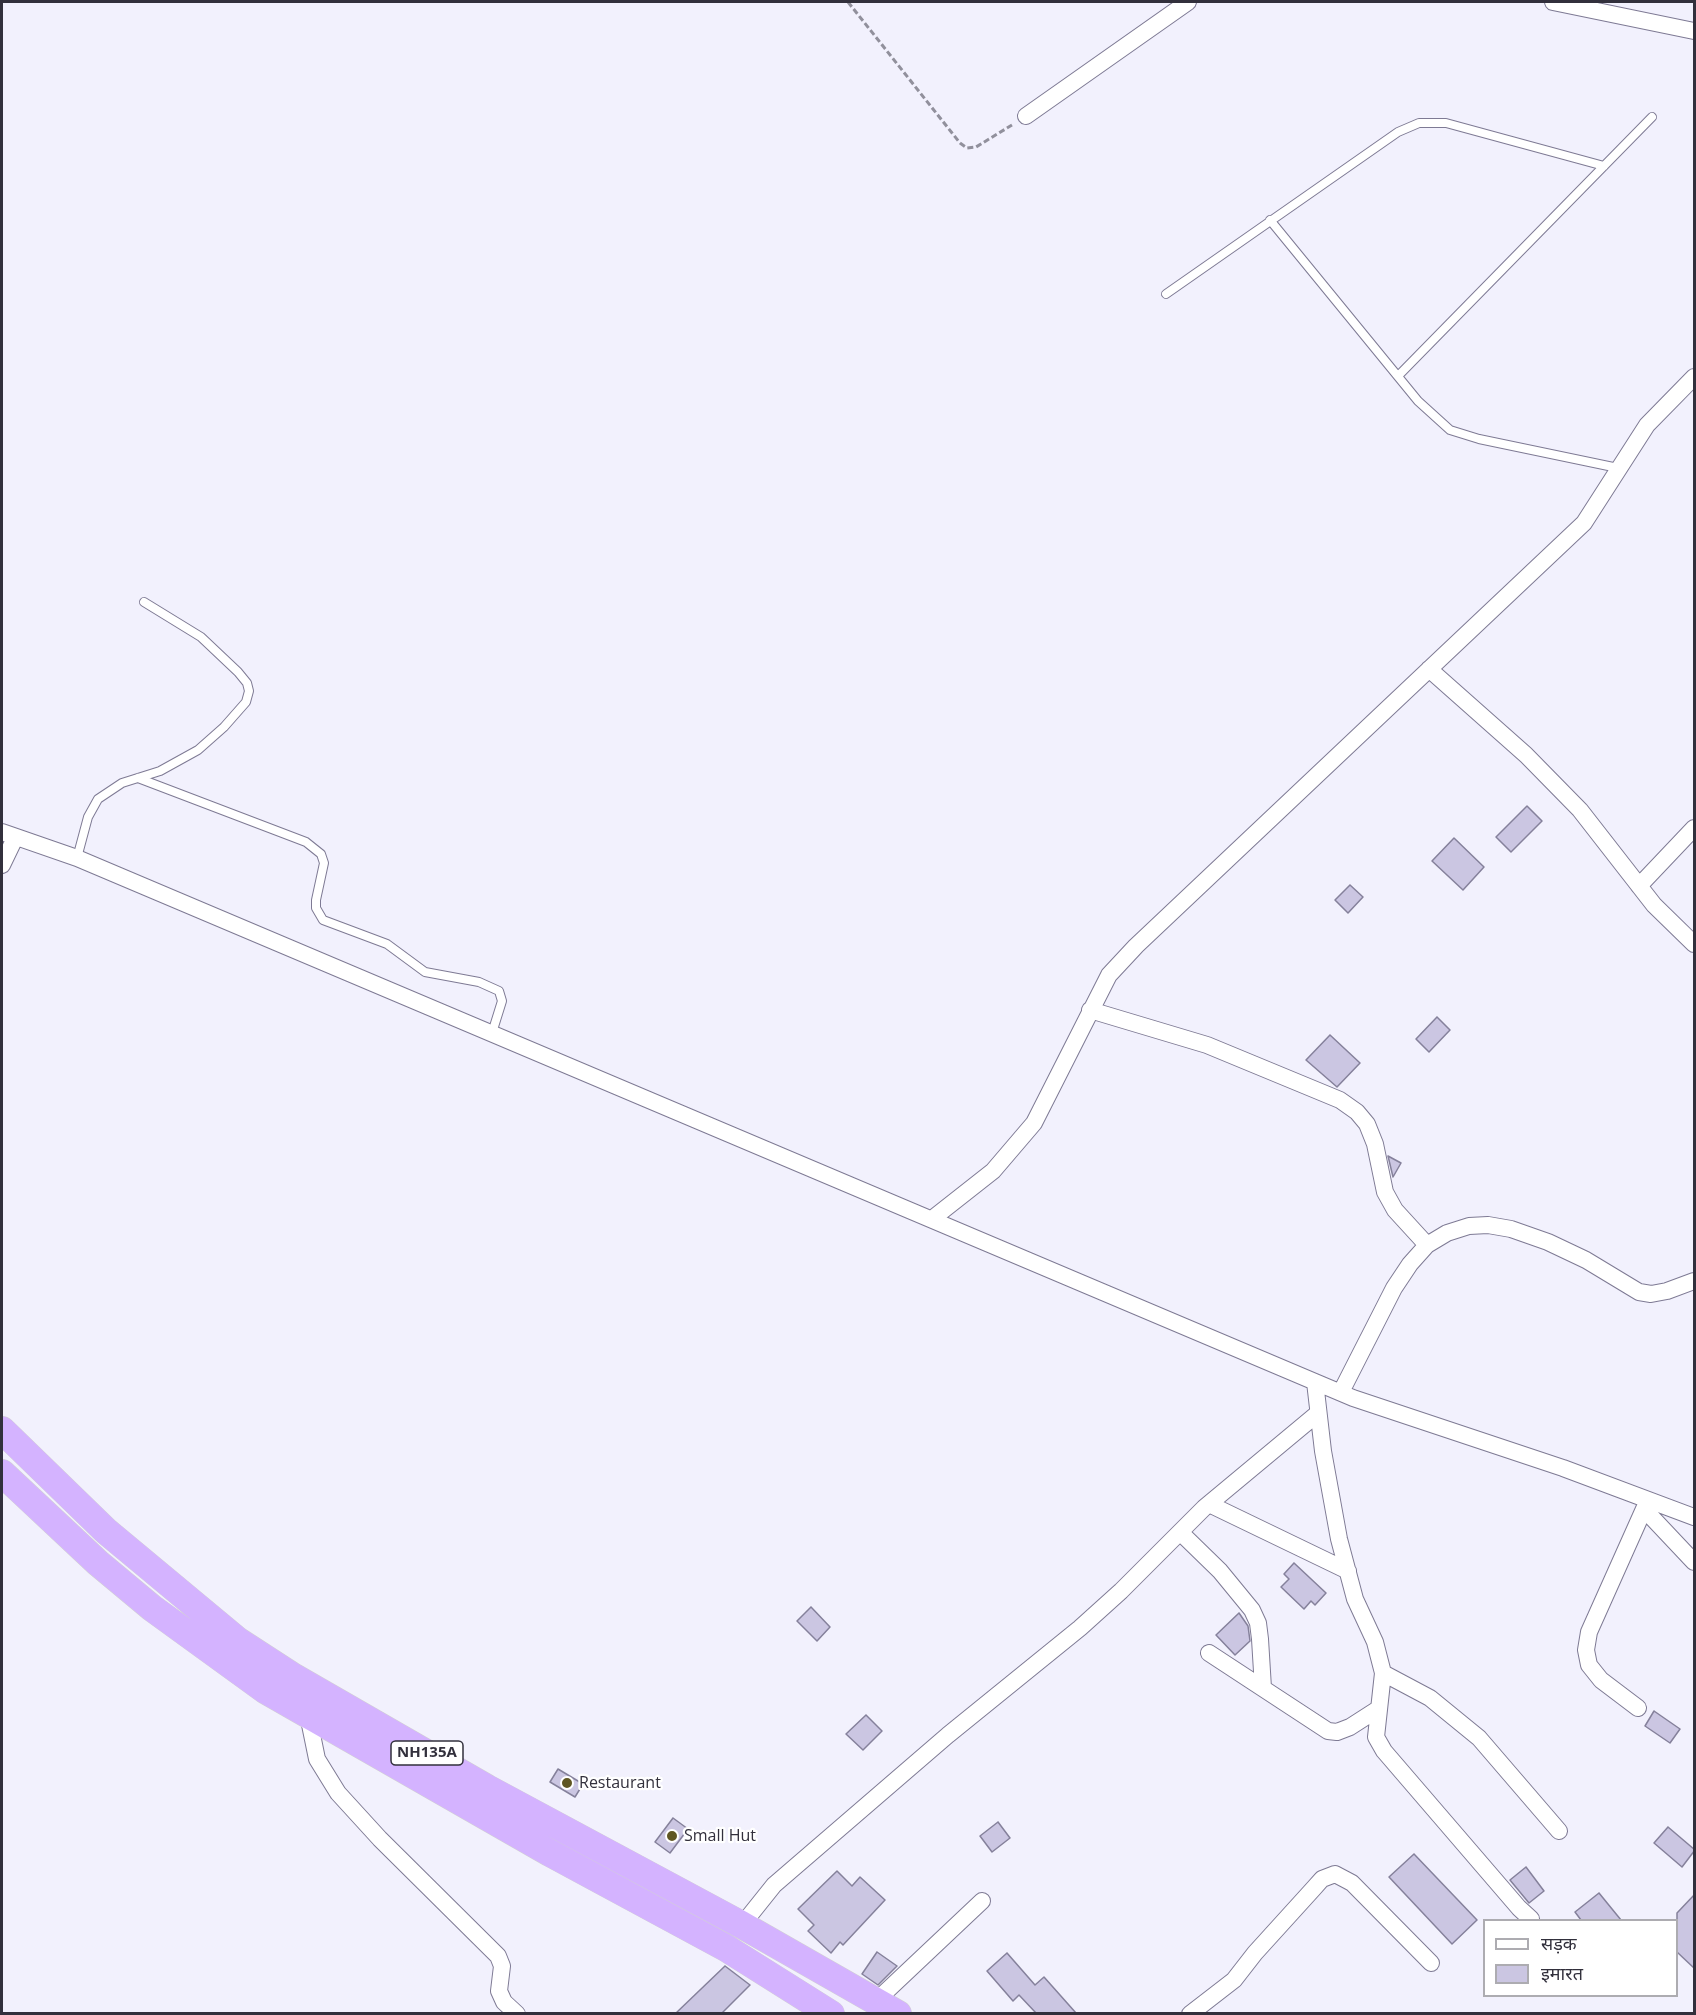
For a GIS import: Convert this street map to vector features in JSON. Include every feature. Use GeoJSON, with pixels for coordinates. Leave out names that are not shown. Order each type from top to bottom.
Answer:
{"type":"FeatureCollection","features":[{"type":"Feature","properties":{"kind":"highway","name":"NH135A"},"geometry":{"type":"LineString","coordinates":[[2,1430],[106,1531],[237,1640],[294,1677],[487,1788],[742,1925],[887,2007]]}},
{"type":"Feature","properties":{"kind":"highway","name":"NH135A"},"geometry":{"type":"LineString","coordinates":[[2,1473],[98,1563],[152,1608],[265,1690],[540,1848],[726,1948],[831,2013]]}},
{"type":"Feature","properties":{"kind":"street"},"geometry":{"type":"LineString","coordinates":[[1026,116],[1188,2]]}},
{"type":"Feature","properties":{"kind":"street"},"geometry":{"type":"LineString","coordinates":[[1553,2],[1695,31]]}},
{"type":"Feature","properties":{"kind":"street"},"geometry":{"type":"LineString","coordinates":[[932,1219],[993,1172],[1034,1123],[1109,975],[1136,946],[1584,523],[1602,499],[1618,468],[1647,425],[1695,377]]}},
{"type":"Feature","properties":{"kind":"street"},"geometry":{"type":"LineString","coordinates":[[1428,669],[1526,755],[1580,810],[1639,886],[1671,923],[1695,944]]}},
{"type":"Feature","properties":{"kind":"street"},"geometry":{"type":"LineString","coordinates":[[1639,886],[1695,828]]}},
{"type":"Feature","properties":{"kind":"street"},"geometry":{"type":"LineString","coordinates":[[2,865],[8,835],[77,858],[1316,1382],[1646,1504],[1695,1517]]}},
{"type":"Feature","properties":{"kind":"street"},"geometry":{"type":"LineString","coordinates":[[1090,1010],[1207,1045],[1329,1096],[1357,1112],[1367,1124],[1375,1144],[1385,1192],[1395,1210],[1427,1245]]}},
{"type":"Feature","properties":{"kind":"street"},"geometry":{"type":"LineString","coordinates":[[1341,1392],[1394,1288],[1410,1264],[1427,1245],[1447,1233],[1469,1226],[1488,1225],[1511,1229],[1548,1242],[1586,1260],[1639,1292],[1651,1294],[1667,1291],[1695,1281]]}},
{"type":"Feature","properties":{"kind":"street"},"geometry":{"type":"LineString","coordinates":[[1316,1382],[1317,1414],[1339,1539],[1355,1599],[1375,1642],[1383,1673],[1376,1737],[1384,1751],[1531,1919]]}},
{"type":"Feature","properties":{"kind":"street"},"geometry":{"type":"LineString","coordinates":[[742,1925],[774,1885],[948,1735],[1080,1628],[1209,1504],[1317,1414]]}},
{"type":"Feature","properties":{"kind":"street"},"geometry":{"type":"LineString","coordinates":[[1209,1504],[1348,1571]]}},
{"type":"Feature","properties":{"kind":"street"},"geometry":{"type":"LineString","coordinates":[[1646,1504],[1695,1562]]}},
{"type":"Feature","properties":{"kind":"street"},"geometry":{"type":"LineString","coordinates":[[1638,1708],[1601,1680],[1589,1665],[1586,1650],[1589,1632],[1646,1504]]}},
{"type":"Feature","properties":{"kind":"street"},"geometry":{"type":"LineString","coordinates":[[1181,1533],[1220,1571],[1252,1610],[1258,1623],[1263,1688]]}},
{"type":"Feature","properties":{"kind":"street"},"geometry":{"type":"LineString","coordinates":[[1209,1653],[1328,1731],[1337,1732],[1350,1727],[1378,1708]]}},
{"type":"Feature","properties":{"kind":"street"},"geometry":{"type":"LineString","coordinates":[[1383,1673],[1430,1698],[1479,1738],[1559,1831]]}},
{"type":"Feature","properties":{"kind":"street"},"geometry":{"type":"LineString","coordinates":[[308,1714],[317,1759],[338,1793],[380,1839],[498,1956],[502,1966],[499,1991],[504,2002],[517,2013]]}},
{"type":"Feature","properties":{"kind":"street"},"geometry":{"type":"LineString","coordinates":[[1190,2013],[1234,1980],[1267,1938],[1322,1879],[1335,1874],[1352,1883],[1431,1963]]}},
{"type":"Feature","properties":{"kind":"street"},"geometry":{"type":"LineString","coordinates":[[887,2007],[982,1901]]}},
{"type":"Feature","properties":{"kind":"lane"},"geometry":{"type":"LineString","coordinates":[[1398,376],[1652,117]]}},
{"type":"Feature","properties":{"kind":"lane"},"geometry":{"type":"LineString","coordinates":[[1166,294],[1398,132],[1419,123],[1446,123],[1604,166]]}},
{"type":"Feature","properties":{"kind":"lane"},"geometry":{"type":"LineString","coordinates":[[1270,220],[1433,417],[1450,430],[1479,439],[1618,468]]}},
{"type":"Feature","properties":{"kind":"lane"},"geometry":{"type":"LineString","coordinates":[[77,858],[88,817],[98,799],[122,783],[178,763],[198,750],[246,702],[249,692],[247,683],[238,672],[201,637],[144,602]]}},
{"type":"Feature","properties":{"kind":"lane"},"geometry":{"type":"LineString","coordinates":[[138,778],[306,842],[321,854],[324,863],[316,900],[316,908],[323,920],[387,944],[425,972],[479,982],[499,991],[502,1001],[492,1033]]}},
{"type":"Feature","properties":{"kind":"path"},"geometry":{"type":"LineString","coordinates":[[848,2],[967,148],[976,147],[1026,116]]}},
{"type":"Feature","properties":{"kind":"building"},"geometry":{"type":"Polygon","coordinates":[[[1527,806],[1542,821],[1511,852],[1496,837],[1527,806]]]}},
{"type":"Feature","properties":{"kind":"building"},"geometry":{"type":"Polygon","coordinates":[[[1454,838],[1484,867],[1463,890],[1432,861],[1454,838]]]}},
{"type":"Feature","properties":{"kind":"building"},"geometry":{"type":"Polygon","coordinates":[[[1350,885],[1363,897],[1348,913],[1335,900],[1350,885]]]}},
{"type":"Feature","properties":{"kind":"building"},"geometry":{"type":"Polygon","coordinates":[[[1437,1017],[1450,1030],[1429,1052],[1416,1039],[1437,1017]]]}},
{"type":"Feature","properties":{"kind":"building"},"geometry":{"type":"Polygon","coordinates":[[[1330,1035],[1360,1063],[1337,1087],[1306,1060],[1330,1035]]]}},
{"type":"Feature","properties":{"kind":"building"},"geometry":{"type":"Polygon","coordinates":[[[1388,1156],[1401,1163],[1393,1177],[1388,1156]]]}},
{"type":"Feature","properties":{"kind":"building"},"geometry":{"type":"Polygon","coordinates":[[[1294,1563],[1326,1593],[1315,1605],[1311,1601],[1304,1609],[1281,1587],[1289,1579],[1284,1574],[1294,1563]]]}},
{"type":"Feature","properties":{"kind":"building"},"geometry":{"type":"Polygon","coordinates":[[[811,1607],[830,1627],[817,1641],[797,1621],[811,1607]]]}},
{"type":"Feature","properties":{"kind":"building"},"geometry":{"type":"Polygon","coordinates":[[[1239,1613],[1248,1626],[1250,1641],[1235,1655],[1216,1635],[1239,1613]]]}},
{"type":"Feature","properties":{"kind":"building"},"geometry":{"type":"Polygon","coordinates":[[[1654,1711],[1680,1729],[1670,1743],[1645,1726],[1654,1711]]]}},
{"type":"Feature","properties":{"kind":"building"},"geometry":{"type":"Polygon","coordinates":[[[866,1715],[882,1731],[863,1750],[846,1734],[866,1715]]]}},
{"type":"Feature","properties":{"kind":"building","name":"Restaurant"},"geometry":{"type":"Polygon","coordinates":[[[558,1769],[583,1784],[575,1797],[550,1782],[558,1769]]]}},
{"type":"Feature","properties":{"kind":"building","name":"Small Hut"},"geometry":{"type":"Polygon","coordinates":[[[673,1818],[688,1829],[670,1853],[655,1842],[673,1818]]]}},
{"type":"Feature","properties":{"kind":"building"},"geometry":{"type":"Polygon","coordinates":[[[998,1822],[1010,1838],[992,1852],[980,1836],[998,1822]]]}},
{"type":"Feature","properties":{"kind":"building"},"geometry":{"type":"Polygon","coordinates":[[[1668,1827],[1695,1850],[1682,1867],[1654,1843],[1668,1827]]]}},
{"type":"Feature","properties":{"kind":"building"},"geometry":{"type":"Polygon","coordinates":[[[1414,1854],[1477,1920],[1452,1944],[1389,1877],[1414,1854]]]}},
{"type":"Feature","properties":{"kind":"building"},"geometry":{"type":"Polygon","coordinates":[[[1526,1867],[1544,1891],[1529,1903],[1510,1880],[1526,1867]]]}},
{"type":"Feature","properties":{"kind":"building"},"geometry":{"type":"Polygon","coordinates":[[[837,1871],[852,1886],[860,1877],[885,1900],[843,1945],[840,1942],[831,1953],[808,1931],[814,1925],[798,1909],[837,1871]]]}},
{"type":"Feature","properties":{"kind":"building"},"geometry":{"type":"Polygon","coordinates":[[[1599,1893],[1620,1919],[1580,1919],[1575,1912],[1599,1893]]]}},
{"type":"Feature","properties":{"kind":"building"},"geometry":{"type":"Polygon","coordinates":[[[1695,1894],[1695,1969],[1678,1953],[1677,1913],[1695,1894]]]}},
{"type":"Feature","properties":{"kind":"building"},"geometry":{"type":"Polygon","coordinates":[[[877,1952],[897,1966],[878,1985],[862,1974],[877,1952]]]}},
{"type":"Feature","properties":{"kind":"building"},"geometry":{"type":"Polygon","coordinates":[[[1007,1953],[1035,1985],[1044,1977],[1076,2013],[1036,2013],[1019,1995],[1013,2001],[987,1971],[1007,1953]]]}},
{"type":"Feature","properties":{"kind":"building"},"geometry":{"type":"Polygon","coordinates":[[[725,1966],[750,1985],[722,2013],[676,2013],[725,1966]]]}},
{"type":"Feature","properties":{"kind":"place","name":"Restaurant"},"geometry":{"type":"Point","coordinates":[567,1783]}},
{"type":"Feature","properties":{"kind":"place","name":"Small Hut"},"geometry":{"type":"Point","coordinates":[672,1836]}}]}
